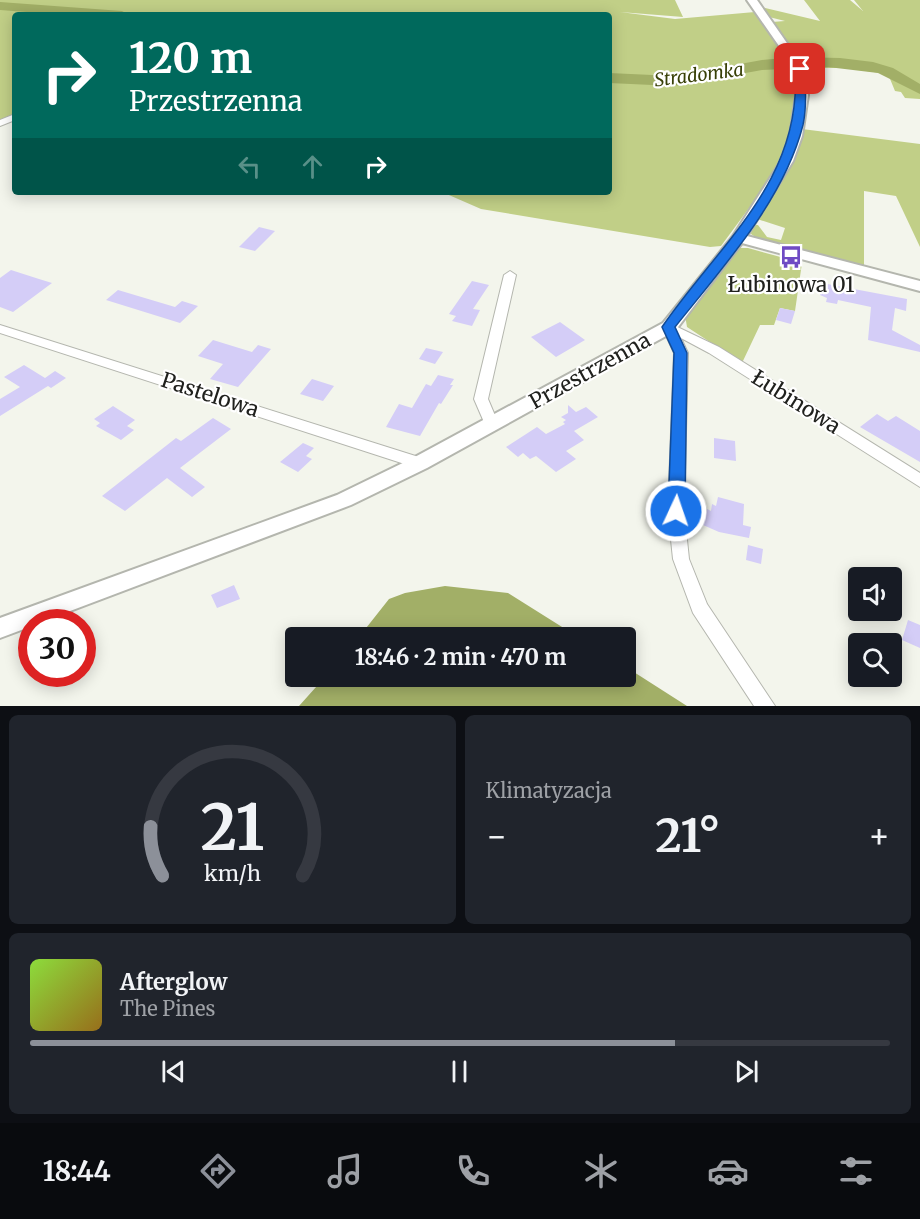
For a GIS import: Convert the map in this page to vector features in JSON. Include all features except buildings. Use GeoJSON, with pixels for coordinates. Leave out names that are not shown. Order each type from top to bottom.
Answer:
{"type":"FeatureCollection","features":[{"type":"Feature","properties":{"kind":"street","name":"Przestrzenna"},"geometry":{"type":"LineString","coordinates":[[0,628],[344,500],[492,425],[669,327],[739,238],[787,161],[796,136],[802,95],[800,69],[752,0]]}},
{"type":"Feature","properties":{"kind":"street"},"geometry":{"type":"LineString","coordinates":[[739,238],[920,286]]}},
{"type":"Feature","properties":{"kind":"street"},"geometry":{"type":"LineString","coordinates":[[492,425],[481,399],[510,275]]}},
{"type":"Feature","properties":{"kind":"street"},"geometry":{"type":"LineString","coordinates":[[669,327],[681,353],[676,511],[681,560],[699,608],[765,706]]}},
{"type":"Feature","properties":{"kind":"street","name":"Łubinowa"},"geometry":{"type":"LineString","coordinates":[[669,327],[714,350],[920,481]]}},
{"type":"Feature","properties":{"kind":"street","name":"Pastelowa"},"geometry":{"type":"LineString","coordinates":[[0,328],[420,463]]}},
{"type":"Feature","properties":{"kind":"shaded area"},"geometry":{"type":"Polygon","coordinates":[[[0,0],[675,0],[683,17],[620,12],[675,19],[755,12],[795,73],[795,105],[791,131],[775,169],[721,246],[710,247],[481,209],[449,195],[612,195],[612,12],[12,12],[12,118],[0,123],[0,0]]]}},
{"type":"Feature","properties":{"kind":"shaded area"},"geometry":{"type":"Polygon","coordinates":[[[804,0],[850,0],[863,11],[854,0],[920,0],[920,99],[905,98],[901,92],[895,91],[888,74],[845,68],[804,68],[772,22],[785,21],[769,17],[761,7],[820,21],[804,0]]]}},
{"type":"Feature","properties":{"kind":"shaded area"},"geometry":{"type":"Polygon","coordinates":[[[802,129],[920,144],[920,247],[896,196],[864,191],[864,268],[761,241],[751,234],[752,225],[758,225],[767,237],[781,240],[785,228],[757,219],[791,163],[802,129]]]}},
{"type":"Feature","properties":{"kind":"shaded area"},"geometry":{"type":"Polygon","coordinates":[[[738,248],[748,248],[802,263],[795,311],[780,308],[774,325],[760,325],[742,363],[687,327],[685,315],[738,248]]]}},
{"type":"Feature","properties":{"kind":"shaded area"},"geometry":{"type":"Polygon","coordinates":[[[445,586],[508,593],[562,627],[367,627],[389,599],[405,593],[445,586]]]}},
{"type":"Feature","properties":{"kind":"shaded area"},"geometry":{"type":"Polygon","coordinates":[[[636,673],[687,706],[299,706],[316,687],[636,687],[636,673]]]}},
{"type":"Feature","properties":{"kind":"waterway","name":"Stradomka"},"geometry":{"type":"LineString","coordinates":[[0,6],[81,12]]}},
{"type":"Feature","properties":{"kind":"waterway","name":"Stradomka"},"geometry":{"type":"LineString","coordinates":[[795,62],[840,63],[873,67],[888,72],[920,89]]}},
{"type":"Feature","properties":{"kind":"waterway","name":"Stradomka"},"geometry":{"type":"LineString","coordinates":[[612,78],[674,81],[762,65],[788,63]]}},
{"type":"Feature","properties":{"kind":"place","name":"Łubinowa 01"},"geometry":{"type":"Point","coordinates":[791,257]}},
{"type":"Feature","properties":{"kind":"route"},"geometry":{"type":"LineString","coordinates":[[676,511],[681,353],[669,327],[739,238],[787,161],[799,123],[802,95],[800,69]]}}]}
